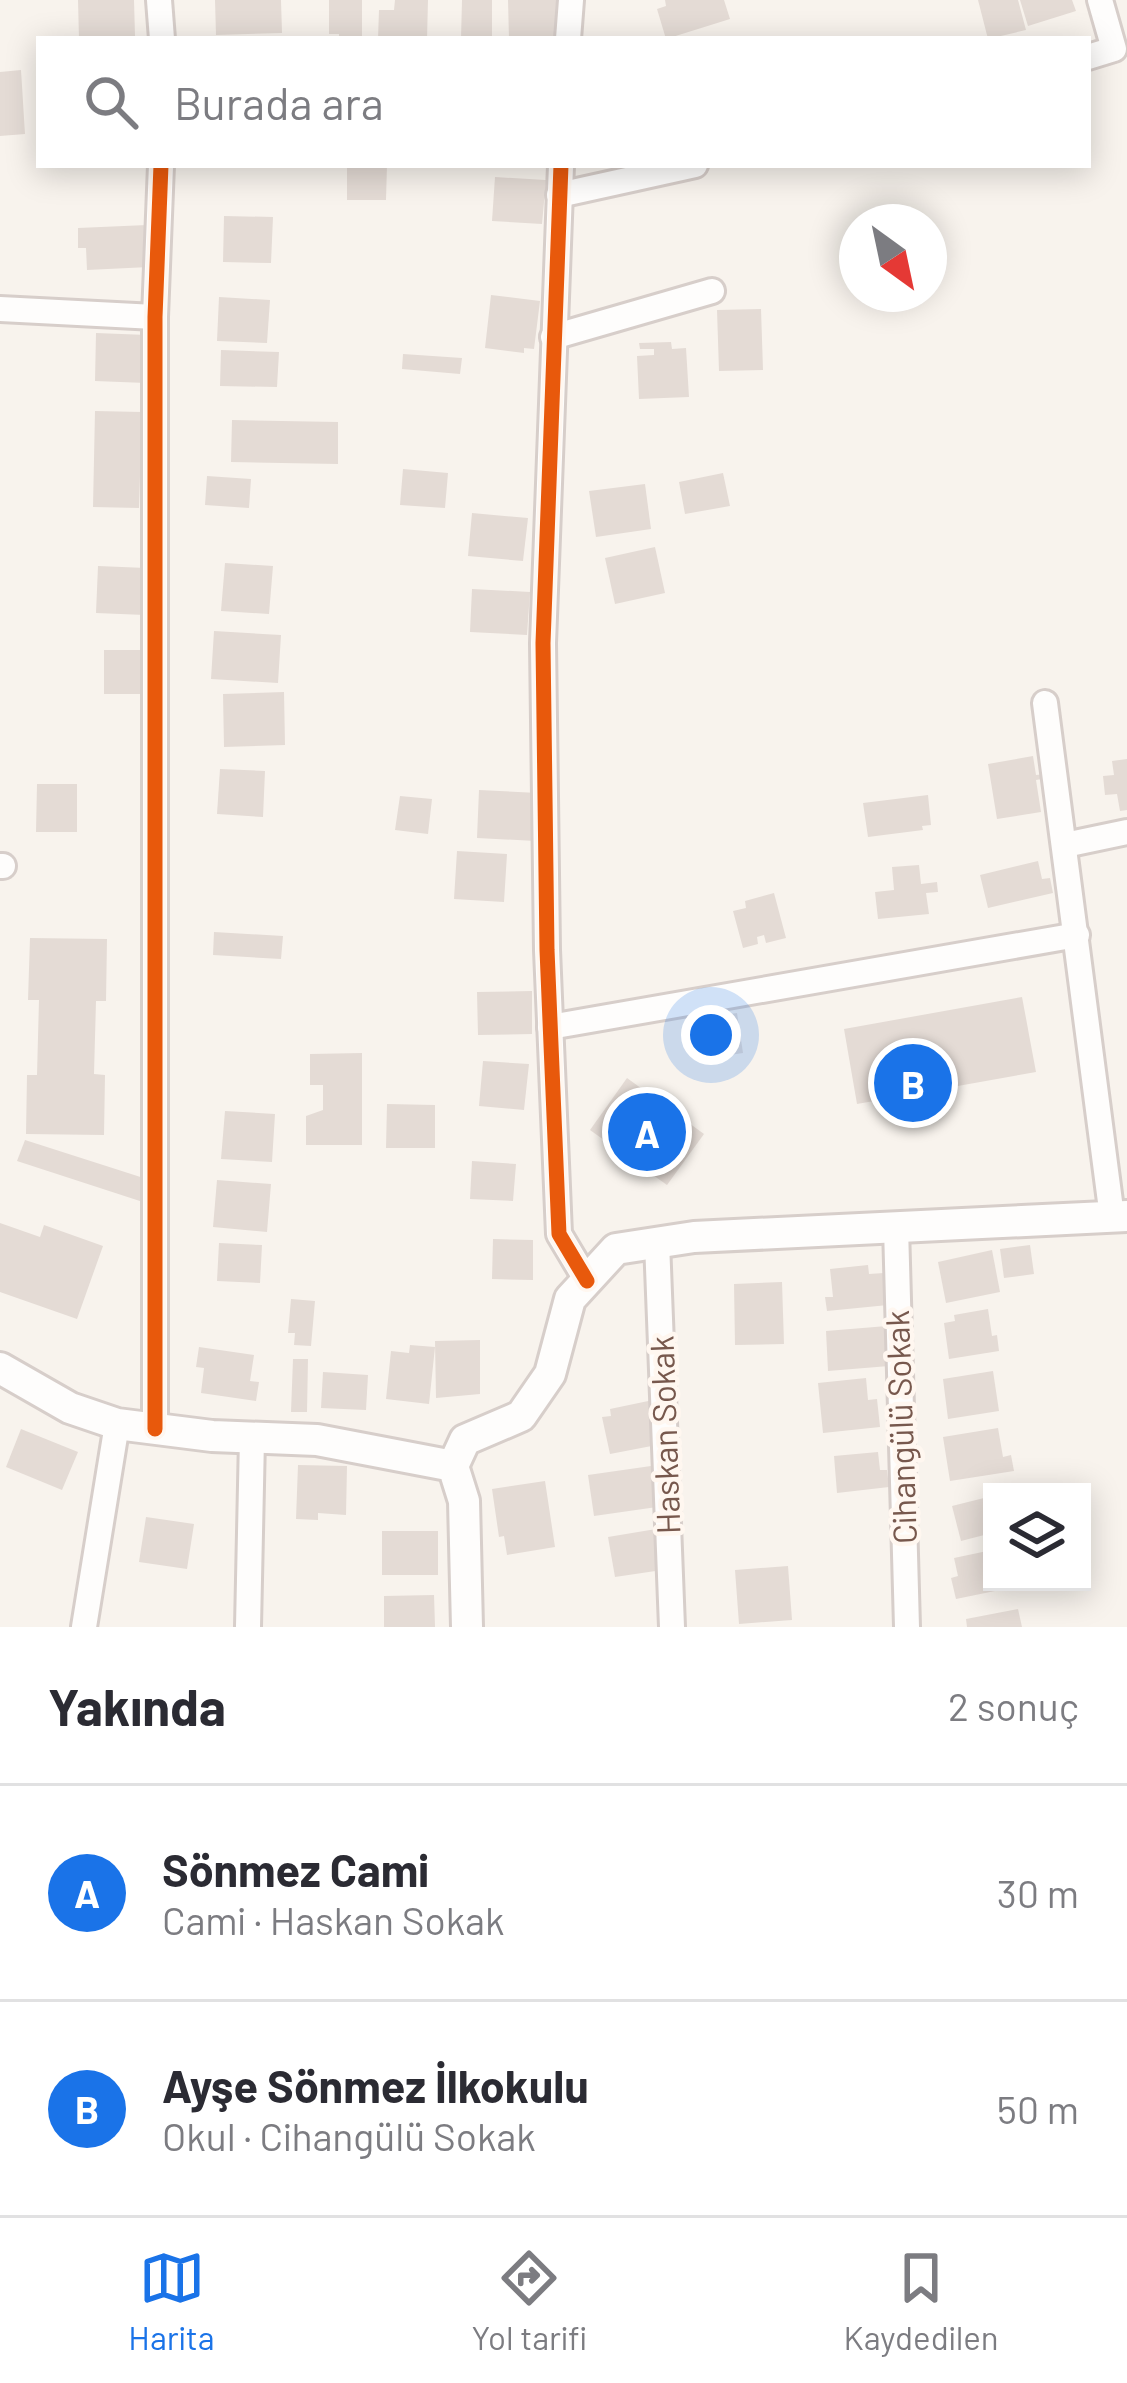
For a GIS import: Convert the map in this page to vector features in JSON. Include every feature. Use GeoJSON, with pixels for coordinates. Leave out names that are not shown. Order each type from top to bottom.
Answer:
{"type":"FeatureCollection","features":[{"type":"Feature","properties":{"kind":"street"},"geometry":{"type":"LineString","coordinates":[[159,0],[162,36]]}},
{"type":"Feature","properties":{"kind":"street"},"geometry":{"type":"LineString","coordinates":[[568,36],[571,0]]}},
{"type":"Feature","properties":{"kind":"street"},"geometry":{"type":"LineString","coordinates":[[1091,55],[1114,49],[1100,0]]}},
{"type":"Feature","properties":{"kind":"street"},"geometry":{"type":"LineString","coordinates":[[155,1429],[155,317],[161,168]]}},
{"type":"Feature","properties":{"kind":"street"},"geometry":{"type":"LineString","coordinates":[[561,168],[543,643],[550,1027],[559,1234],[587,1281]]}},
{"type":"Feature","properties":{"kind":"street"},"geometry":{"type":"LineString","coordinates":[[559,195],[681,168]]}},
{"type":"Feature","properties":{"kind":"street"},"geometry":{"type":"LineString","coordinates":[[553,337],[712,291]]}},
{"type":"Feature","properties":{"kind":"street"},"geometry":{"type":"LineString","coordinates":[[0,309],[155,317]]}},
{"type":"Feature","properties":{"kind":"street"},"geometry":{"type":"LineString","coordinates":[[467,1627],[464,1502],[453,1466],[465,1440],[521,1416],[550,1374],[570,1299],[616,1249],[657,1242],[1120,1216],[1045,703]]}},
{"type":"Feature","properties":{"kind":"street"},"geometry":{"type":"LineString","coordinates":[[1064,844],[1127,832]]}},
{"type":"Feature","properties":{"kind":"street"},"geometry":{"type":"LineString","coordinates":[[550,1027],[1077,935]]}},
{"type":"Feature","properties":{"kind":"street","name":"Cihangülü Sokak"},"geometry":{"type":"LineString","coordinates":[[896,1227],[907,1627]]}},
{"type":"Feature","properties":{"kind":"street","name":"Haskan Sokak"},"geometry":{"type":"LineString","coordinates":[[657,1242],[672,1627]]}},
{"type":"Feature","properties":{"kind":"street"},"geometry":{"type":"LineString","coordinates":[[0,1368],[70,1408],[117,1424],[317,1440],[453,1466]]}},
{"type":"Feature","properties":{"kind":"street"},"geometry":{"type":"LineString","coordinates":[[84,1627],[117,1424]]}},
{"type":"Feature","properties":{"kind":"street"},"geometry":{"type":"LineString","coordinates":[[248,1627],[253,1438]]}},
{"type":"Feature","properties":{"kind":"building"},"geometry":{"type":"Polygon","coordinates":[[[78,0],[134,0],[135,36],[79,36],[78,0]]]}},
{"type":"Feature","properties":{"kind":"building"},"geometry":{"type":"Polygon","coordinates":[[[215,0],[281,0],[282,33],[216,35],[215,0]]]}},
{"type":"Feature","properties":{"kind":"building"},"geometry":{"type":"Polygon","coordinates":[[[329,0],[362,0],[362,36],[329,34],[329,0]]]}},
{"type":"Feature","properties":{"kind":"building"},"geometry":{"type":"Polygon","coordinates":[[[395,0],[428,0],[427,36],[378,36],[379,10],[394,10],[395,0]]]}},
{"type":"Feature","properties":{"kind":"building"},"geometry":{"type":"Polygon","coordinates":[[[462,0],[492,0],[492,36],[461,36],[462,0]]]}},
{"type":"Feature","properties":{"kind":"building"},"geometry":{"type":"Polygon","coordinates":[[[508,0],[561,0],[562,36],[509,36],[508,0]]]}},
{"type":"Feature","properties":{"kind":"building"},"geometry":{"type":"Polygon","coordinates":[[[665,0],[724,0],[730,19],[665,36],[657,9],[666,6],[665,0]]]}},
{"type":"Feature","properties":{"kind":"building"},"geometry":{"type":"Polygon","coordinates":[[[978,0],[1018,0],[1026,30],[987,36],[978,0]]]}},
{"type":"Feature","properties":{"kind":"building"},"geometry":{"type":"Polygon","coordinates":[[[1020,0],[1072,0],[1076,11],[1028,26],[1020,0]]]}},
{"type":"Feature","properties":{"kind":"building"},"geometry":{"type":"Polygon","coordinates":[[[21,70],[25,134],[0,136],[0,72],[21,70]]]}},
{"type":"Feature","properties":{"kind":"building"},"geometry":{"type":"Polygon","coordinates":[[[347,168],[387,168],[386,200],[347,200],[347,168]]]}},
{"type":"Feature","properties":{"kind":"building"},"geometry":{"type":"Polygon","coordinates":[[[495,177],[546,180],[542,224],[492,221],[495,177]]]}},
{"type":"Feature","properties":{"kind":"building"},"geometry":{"type":"Polygon","coordinates":[[[224,216],[273,217],[271,263],[223,262],[224,216]]]}},
{"type":"Feature","properties":{"kind":"building"},"geometry":{"type":"Polygon","coordinates":[[[147,225],[149,267],[87,270],[86,248],[78,248],[78,228],[147,225]]]}},
{"type":"Feature","properties":{"kind":"building"},"geometry":{"type":"Polygon","coordinates":[[[491,295],[540,301],[534,349],[524,348],[524,353],[485,348],[491,295]]]}},
{"type":"Feature","properties":{"kind":"building"},"geometry":{"type":"Polygon","coordinates":[[[219,297],[270,300],[267,343],[217,341],[219,297]]]}},
{"type":"Feature","properties":{"kind":"building"},"geometry":{"type":"Polygon","coordinates":[[[761,309],[763,370],[719,371],[717,310],[761,309]]]}},
{"type":"Feature","properties":{"kind":"building"},"geometry":{"type":"Polygon","coordinates":[[[96,333],[147,335],[146,383],[95,381],[96,333]]]}},
{"type":"Feature","properties":{"kind":"building"},"geometry":{"type":"Polygon","coordinates":[[[671,342],[672,349],[686,348],[689,397],[639,399],[637,356],[654,355],[654,349],[640,349],[639,343],[671,342]]]}},
{"type":"Feature","properties":{"kind":"building"},"geometry":{"type":"Polygon","coordinates":[[[221,350],[279,352],[277,387],[220,386],[221,350]]]}},
{"type":"Feature","properties":{"kind":"building"},"geometry":{"type":"Polygon","coordinates":[[[403,354],[462,358],[460,374],[402,369],[403,354]]]}},
{"type":"Feature","properties":{"kind":"building"},"geometry":{"type":"Polygon","coordinates":[[[95,411],[142,412],[139,508],[93,507],[95,411]]]}},
{"type":"Feature","properties":{"kind":"building"},"geometry":{"type":"Polygon","coordinates":[[[232,420],[338,422],[338,464],[231,462],[232,420]]]}},
{"type":"Feature","properties":{"kind":"building"},"geometry":{"type":"Polygon","coordinates":[[[403,469],[448,473],[445,508],[400,505],[403,469]]]}},
{"type":"Feature","properties":{"kind":"building"},"geometry":{"type":"Polygon","coordinates":[[[723,473],[730,506],[685,514],[679,482],[723,473]]]}},
{"type":"Feature","properties":{"kind":"building"},"geometry":{"type":"Polygon","coordinates":[[[207,476],[251,479],[249,508],[205,505],[207,476]]]}},
{"type":"Feature","properties":{"kind":"building"},"geometry":{"type":"Polygon","coordinates":[[[645,484],[651,529],[596,537],[589,491],[645,484]]]}},
{"type":"Feature","properties":{"kind":"building"},"geometry":{"type":"Polygon","coordinates":[[[472,513],[528,518],[523,561],[468,556],[472,513]]]}},
{"type":"Feature","properties":{"kind":"building"},"geometry":{"type":"Polygon","coordinates":[[[655,547],[665,593],[615,604],[605,558],[655,547]]]}},
{"type":"Feature","properties":{"kind":"building"},"geometry":{"type":"Polygon","coordinates":[[[225,563],[273,566],[269,614],[221,611],[225,563]]]}},
{"type":"Feature","properties":{"kind":"building"},"geometry":{"type":"Polygon","coordinates":[[[98,566],[146,568],[145,615],[96,613],[98,566]]]}},
{"type":"Feature","properties":{"kind":"building"},"geometry":{"type":"Polygon","coordinates":[[[472,589],[530,592],[527,635],[470,632],[472,589]]]}},
{"type":"Feature","properties":{"kind":"building"},"geometry":{"type":"Polygon","coordinates":[[[214,631],[281,635],[278,683],[211,679],[214,631]]]}},
{"type":"Feature","properties":{"kind":"building"},"geometry":{"type":"Polygon","coordinates":[[[104,650],[150,650],[150,694],[104,694],[104,650]]]}},
{"type":"Feature","properties":{"kind":"building"},"geometry":{"type":"Polygon","coordinates":[[[284,692],[285,745],[224,747],[223,694],[284,692]]]}},
{"type":"Feature","properties":{"kind":"building"},"geometry":{"type":"Polygon","coordinates":[[[1033,756],[1036,775],[1047,778],[1036,780],[1041,812],[997,819],[988,764],[1033,756]]]}},
{"type":"Feature","properties":{"kind":"building"},"geometry":{"type":"Polygon","coordinates":[[[1127,759],[1127,810],[1120,811],[1117,794],[1105,795],[1103,776],[1114,775],[1112,761],[1127,759]]]}},
{"type":"Feature","properties":{"kind":"building"},"geometry":{"type":"Polygon","coordinates":[[[220,769],[265,771],[263,817],[217,814],[220,769]]]}},
{"type":"Feature","properties":{"kind":"building"},"geometry":{"type":"Polygon","coordinates":[[[37,784],[77,784],[77,832],[36,832],[37,784]]]}},
{"type":"Feature","properties":{"kind":"building"},"geometry":{"type":"Polygon","coordinates":[[[479,790],[538,793],[536,841],[477,838],[479,790]]]}},
{"type":"Feature","properties":{"kind":"building"},"geometry":{"type":"Polygon","coordinates":[[[928,795],[931,825],[868,837],[863,803],[928,795]]]}},
{"type":"Feature","properties":{"kind":"building"},"geometry":{"type":"Polygon","coordinates":[[[400,796],[432,799],[428,834],[395,830],[400,796]]]}},
{"type":"Feature","properties":{"kind":"building"},"geometry":{"type":"Polygon","coordinates":[[[457,851],[507,854],[504,902],[454,899],[457,851]]]}},
{"type":"Feature","properties":{"kind":"building"},"geometry":{"type":"Polygon","coordinates":[[[1038,861],[1042,879],[1050,878],[1053,893],[988,908],[980,875],[1038,861]]]}},
{"type":"Feature","properties":{"kind":"building"},"geometry":{"type":"Polygon","coordinates":[[[919,865],[921,884],[937,882],[938,892],[926,893],[929,914],[878,919],[875,892],[894,890],[892,867],[919,865]]]}},
{"type":"Feature","properties":{"kind":"building"},"geometry":{"type":"Polygon","coordinates":[[[774,893],[786,938],[766,943],[764,935],[757,937],[758,944],[743,948],[733,911],[746,908],[745,901],[774,893]]]}},
{"type":"Feature","properties":{"kind":"building"},"geometry":{"type":"Polygon","coordinates":[[[214,932],[283,936],[281,959],[213,955],[214,932]]]}},
{"type":"Feature","properties":{"kind":"building"},"geometry":{"type":"Polygon","coordinates":[[[30,938],[107,939],[106,1001],[96,1001],[94,1074],[105,1075],[104,1135],[26,1134],[27,1075],[37,1075],[39,1000],[28,1000],[30,938]]]}},
{"type":"Feature","properties":{"kind":"building"},"geometry":{"type":"Polygon","coordinates":[[[532,991],[532,1034],[478,1035],[477,992],[532,991]]]}},
{"type":"Feature","properties":{"kind":"building"},"geometry":{"type":"Polygon","coordinates":[[[1022,997],[1036,1072],[857,1104],[844,1029],[1022,997]]]}},
{"type":"Feature","properties":{"kind":"building"},"geometry":{"type":"Polygon","coordinates":[[[737,1013],[743,1053],[703,1059],[697,1019],[737,1013]]]}},
{"type":"Feature","properties":{"kind":"building"},"geometry":{"type":"Polygon","coordinates":[[[362,1053],[362,1145],[306,1145],[306,1116],[323,1110],[323,1085],[310,1085],[310,1054],[362,1053]]]}},
{"type":"Feature","properties":{"kind":"building"},"geometry":{"type":"Polygon","coordinates":[[[483,1061],[529,1064],[524,1110],[479,1106],[483,1061]]]}},
{"type":"Feature","properties":{"kind":"building"},"geometry":{"type":"Polygon","coordinates":[[[627,1078],[704,1134],[667,1185],[590,1130],[627,1078]]]}},
{"type":"Feature","properties":{"kind":"building"},"geometry":{"type":"Polygon","coordinates":[[[387,1104],[435,1105],[435,1148],[386,1148],[387,1104]]]}},
{"type":"Feature","properties":{"kind":"building"},"geometry":{"type":"Polygon","coordinates":[[[225,1111],[275,1114],[272,1162],[221,1159],[225,1111]]]}},
{"type":"Feature","properties":{"kind":"building"},"geometry":{"type":"Polygon","coordinates":[[[25,1140],[153,1181],[146,1203],[17,1161],[25,1140]]]}},
{"type":"Feature","properties":{"kind":"building"},"geometry":{"type":"Polygon","coordinates":[[[472,1161],[516,1164],[513,1201],[470,1199],[472,1161]]]}},
{"type":"Feature","properties":{"kind":"building"},"geometry":{"type":"Polygon","coordinates":[[[217,1180],[271,1184],[267,1232],[213,1227],[217,1180]]]}},
{"type":"Feature","properties":{"kind":"building"},"geometry":{"type":"Polygon","coordinates":[[[0,1223],[40,1237],[44,1225],[103,1246],[77,1319],[0,1292],[0,1223]]]}},
{"type":"Feature","properties":{"kind":"building"},"geometry":{"type":"Polygon","coordinates":[[[493,1239],[533,1240],[533,1280],[492,1279],[493,1239]]]}},
{"type":"Feature","properties":{"kind":"building"},"geometry":{"type":"Polygon","coordinates":[[[219,1243],[262,1245],[260,1283],[217,1281],[219,1243]]]}},
{"type":"Feature","properties":{"kind":"building"},"geometry":{"type":"Polygon","coordinates":[[[1030,1245],[1034,1274],[1004,1278],[1000,1249],[1030,1245]]]}},
{"type":"Feature","properties":{"kind":"building"},"geometry":{"type":"Polygon","coordinates":[[[992,1250],[1000,1292],[946,1303],[938,1262],[992,1250]]]}},
{"type":"Feature","properties":{"kind":"building"},"geometry":{"type":"Polygon","coordinates":[[[868,1265],[869,1274],[884,1273],[888,1305],[827,1311],[825,1297],[833,1297],[830,1269],[868,1265]]]}},
{"type":"Feature","properties":{"kind":"building"},"geometry":{"type":"Polygon","coordinates":[[[782,1282],[784,1344],[735,1345],[734,1284],[782,1282]]]}},
{"type":"Feature","properties":{"kind":"building"},"geometry":{"type":"Polygon","coordinates":[[[291,1299],[315,1301],[311,1346],[294,1345],[295,1333],[288,1333],[291,1299]]]}},
{"type":"Feature","properties":{"kind":"building"},"geometry":{"type":"Polygon","coordinates":[[[988,1309],[999,1351],[949,1359],[944,1323],[955,1321],[954,1315],[988,1309]]]}},
{"type":"Feature","properties":{"kind":"building"},"geometry":{"type":"Polygon","coordinates":[[[887,1326],[889,1366],[828,1371],[826,1331],[887,1326]]]}},
{"type":"Feature","properties":{"kind":"building"},"geometry":{"type":"Polygon","coordinates":[[[480,1340],[480,1394],[436,1398],[435,1341],[480,1340]]]}},
{"type":"Feature","properties":{"kind":"building"},"geometry":{"type":"Polygon","coordinates":[[[410,1345],[435,1347],[429,1404],[386,1399],[391,1351],[409,1353],[410,1345]]]}},
{"type":"Feature","properties":{"kind":"building"},"geometry":{"type":"Polygon","coordinates":[[[199,1347],[254,1355],[250,1381],[259,1382],[256,1401],[201,1393],[204,1368],[196,1367],[199,1347]]]}},
{"type":"Feature","properties":{"kind":"building"},"geometry":{"type":"Polygon","coordinates":[[[293,1359],[308,1359],[307,1412],[291,1412],[293,1359]]]}},
{"type":"Feature","properties":{"kind":"building"},"geometry":{"type":"Polygon","coordinates":[[[993,1371],[999,1411],[948,1419],[943,1379],[993,1371]]]}},
{"type":"Feature","properties":{"kind":"building"},"geometry":{"type":"Polygon","coordinates":[[[323,1372],[368,1375],[366,1410],[321,1408],[323,1372]]]}},
{"type":"Feature","properties":{"kind":"building"},"geometry":{"type":"Polygon","coordinates":[[[866,1378],[868,1400],[877,1399],[880,1427],[823,1433],[818,1383],[866,1378]]]}},
{"type":"Feature","properties":{"kind":"building"},"geometry":{"type":"Polygon","coordinates":[[[653,1400],[662,1444],[610,1454],[602,1417],[611,1416],[610,1409],[653,1400]]]}},
{"type":"Feature","properties":{"kind":"building"},"geometry":{"type":"Polygon","coordinates":[[[998,1428],[1003,1457],[1011,1455],[1014,1471],[950,1481],[943,1437],[998,1428]]]}},
{"type":"Feature","properties":{"kind":"building"},"geometry":{"type":"Polygon","coordinates":[[[21,1429],[78,1452],[62,1490],[6,1467],[21,1429]]]}},
{"type":"Feature","properties":{"kind":"building"},"geometry":{"type":"Polygon","coordinates":[[[878,1452],[889,1487],[837,1493],[834,1456],[878,1452]]]}},
{"type":"Feature","properties":{"kind":"building"},"geometry":{"type":"Polygon","coordinates":[[[298,1465],[347,1466],[346,1515],[318,1513],[318,1520],[296,1519],[298,1465]]]}},
{"type":"Feature","properties":{"kind":"building"},"geometry":{"type":"Polygon","coordinates":[[[651,1466],[657,1507],[594,1516],[588,1475],[651,1466]]]}},
{"type":"Feature","properties":{"kind":"building"},"geometry":{"type":"Polygon","coordinates":[[[545,1481],[555,1547],[507,1555],[504,1536],[499,1537],[492,1489],[545,1481]]]}},
{"type":"Feature","properties":{"kind":"building"},"geometry":{"type":"Polygon","coordinates":[[[983,1498],[983,1535],[961,1541],[952,1506],[983,1498]]]}},
{"type":"Feature","properties":{"kind":"building"},"geometry":{"type":"Polygon","coordinates":[[[146,1517],[194,1524],[187,1569],[139,1562],[146,1517]]]}},
{"type":"Feature","properties":{"kind":"building"},"geometry":{"type":"Polygon","coordinates":[[[662,1528],[669,1569],[615,1577],[608,1537],[662,1528]]]}},
{"type":"Feature","properties":{"kind":"building"},"geometry":{"type":"Polygon","coordinates":[[[382,1531],[438,1531],[438,1575],[382,1575],[382,1531]]]}},
{"type":"Feature","properties":{"kind":"building"},"geometry":{"type":"Polygon","coordinates":[[[983,1552],[983,1591],[995,1591],[956,1599],[951,1578],[958,1576],[954,1558],[983,1552]]]}},
{"type":"Feature","properties":{"kind":"building"},"geometry":{"type":"Polygon","coordinates":[[[788,1566],[792,1620],[739,1624],[735,1570],[788,1566]]]}},
{"type":"Feature","properties":{"kind":"building"},"geometry":{"type":"Polygon","coordinates":[[[434,1595],[435,1627],[384,1627],[384,1596],[434,1595]]]}},
{"type":"Feature","properties":{"kind":"building"},"geometry":{"type":"Polygon","coordinates":[[[1018,1609],[1022,1627],[967,1627],[966,1619],[1018,1609]]]}},
{"type":"Feature","properties":{"kind":"cycle path"},"geometry":{"type":"LineString","coordinates":[[155,1429],[155,317],[161,168]]}},
{"type":"Feature","properties":{"kind":"cycle path"},"geometry":{"type":"LineString","coordinates":[[561,168],[543,643],[547,950],[559,1234],[587,1281]]}},
{"type":"Feature","properties":{"kind":"place","name":"Ayşe Sönmez İlkokulu"},"geometry":{"type":"Point","coordinates":[913,1083]}},
{"type":"Feature","properties":{"kind":"place","name":"Sönmez Cami"},"geometry":{"type":"Point","coordinates":[647,1132]}}]}
